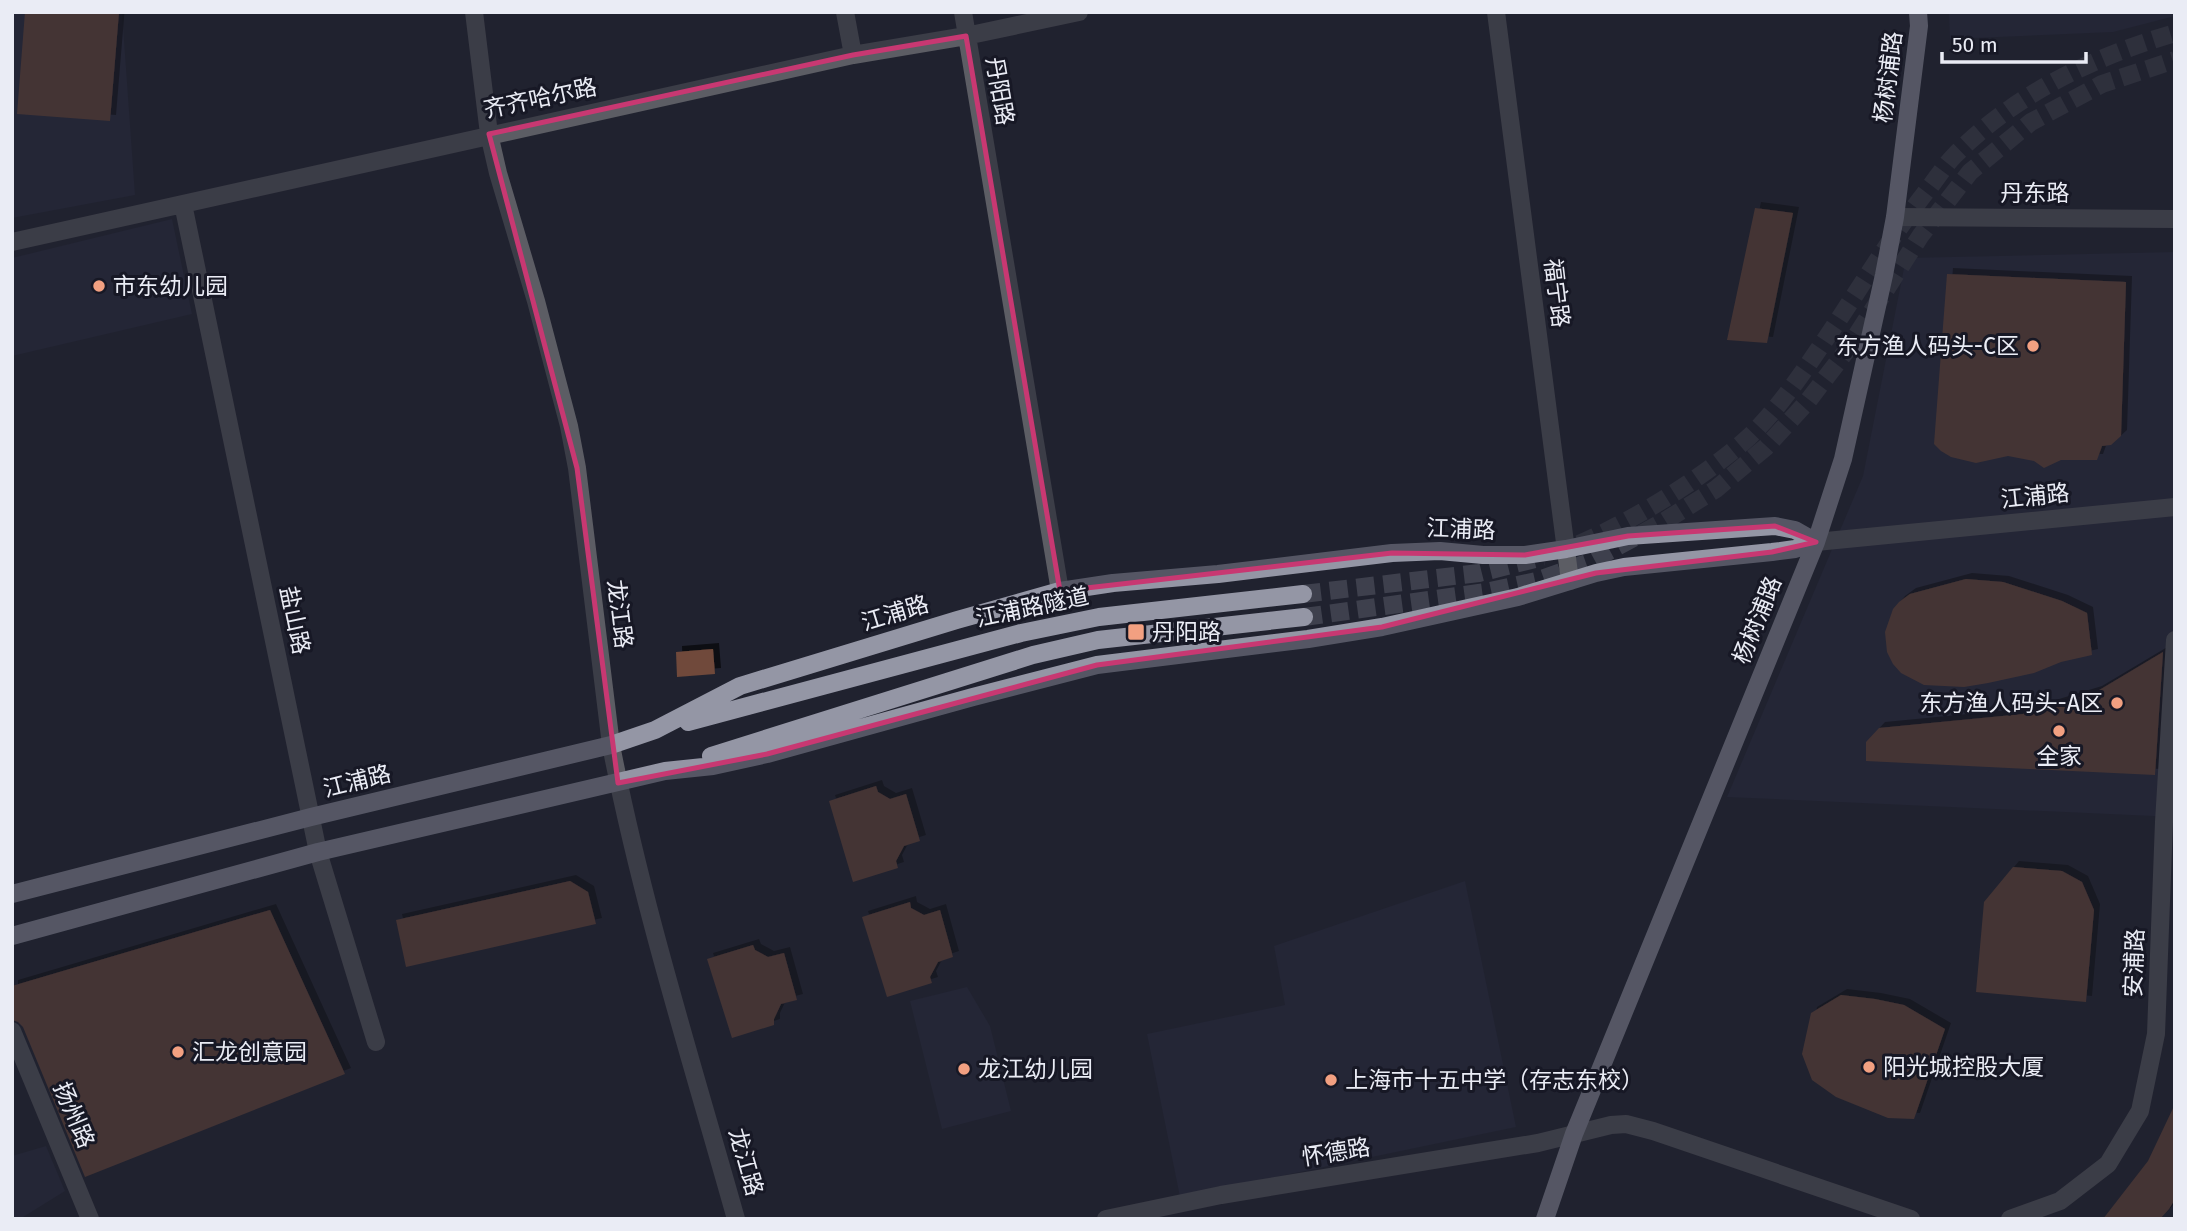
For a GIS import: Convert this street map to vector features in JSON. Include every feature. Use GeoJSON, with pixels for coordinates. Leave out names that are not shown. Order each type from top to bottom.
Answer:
{"type":"FeatureCollection","features":[{"type":"Feature","properties":{"kind":"main road","name":"杨树浦路"},"geometry":{"type":"LineString","coordinates":[[1545,1219],[1574,1135],[1816,542],[1843,459],[1895,217],[1919,26],[1918,12]]}},
{"type":"Feature","properties":{"kind":"main road","name":"江浦路"},"geometry":{"type":"LineString","coordinates":[[12,894],[311,817],[611,745],[655,730],[740,686],[1060,591],[1392,553],[1440,551],[1525,555],[1628,536],[1774,526],[1795,530],[1816,542]]}},
{"type":"Feature","properties":{"kind":"main road","name":"江浦路"},"geometry":{"type":"LineString","coordinates":[[12,936],[318,852],[665,771],[713,766],[767,754],[1097,665],[1382,627],[1518,597],[1624,567],[1796,549],[1816,542]]}},
{"type":"Feature","properties":{"kind":"main road","name":"江浦路隧道"},"geometry":{"type":"LineString","coordinates":[[655,730],[1034,630],[1099,617],[1303,594]]}},
{"type":"Feature","properties":{"kind":"main road","name":"江浦路隧道"},"geometry":{"type":"LineString","coordinates":[[665,771],[1033,655],[1098,640],[1304,617]]}},
{"type":"Feature","properties":{"kind":"street","name":"龙江路"},"geometry":{"type":"LineString","coordinates":[[474,12],[489,134],[561,396],[577,468],[618,783],[654,928],[736,1219]]}},
{"type":"Feature","properties":{"kind":"street"},"geometry":{"type":"LineString","coordinates":[[845,12],[853,55]]}},
{"type":"Feature","properties":{"kind":"street","name":"丹阳路"},"geometry":{"type":"LineString","coordinates":[[963,12],[1060,591]]}},
{"type":"Feature","properties":{"kind":"street","name":"齐齐哈尔路"},"geometry":{"type":"LineString","coordinates":[[12,242],[853,55],[966,36],[1079,12]]}},
{"type":"Feature","properties":{"kind":"street","name":"福宁路"},"geometry":{"type":"LineString","coordinates":[[1496,12],[1570,581]]}},
{"type":"Feature","properties":{"kind":"street","name":"盐山路"},"geometry":{"type":"LineString","coordinates":[[183,204],[318,852],[376,1042]]}},
{"type":"Feature","properties":{"kind":"street","name":"丹东路"},"geometry":{"type":"LineString","coordinates":[[1895,217],[2175,219]]}},
{"type":"Feature","properties":{"kind":"street","name":"江浦路"},"geometry":{"type":"LineString","coordinates":[[1816,542],[2175,507]]}},
{"type":"Feature","properties":{"kind":"street","name":"安浦路"},"geometry":{"type":"LineString","coordinates":[[2010,1219],[2060,1201],[2108,1164],[2140,1111],[2157,1034],[2169,822],[2175,640]]}},
{"type":"Feature","properties":{"kind":"street","name":"扬州路"},"geometry":{"type":"LineString","coordinates":[[12,1031],[90,1219]]}},
{"type":"Feature","properties":{"kind":"street"},"geometry":{"type":"LineString","coordinates":[[1574,1135],[1611,1125],[1637,1126],[1911,1219]]}},
{"type":"Feature","properties":{"kind":"street","name":"怀德路"},"geometry":{"type":"LineString","coordinates":[[1106,1219],[1221,1195],[1574,1135]]}},
{"type":"Feature","properties":{"kind":"highlighted area"},"geometry":{"type":"Polygon","coordinates":[[[966,36],[1060,591],[1392,553],[1525,555],[1628,536],[1775,526],[1816,542],[1772,552],[1596,573],[1382,627],[1097,665],[767,754],[618,783],[577,468],[489,134],[853,55],[966,36]]]}},
{"type":"Feature","properties":{"kind":"shaded area"},"geometry":{"type":"Polygon","coordinates":[[[12,12],[122,12],[135,195],[12,218],[12,12]]]}},
{"type":"Feature","properties":{"kind":"shaded area"},"geometry":{"type":"Polygon","coordinates":[[[1949,12],[2175,12],[2175,16],[2113,32],[1950,39],[1949,12]]]}},
{"type":"Feature","properties":{"kind":"shaded area","name":"市东幼儿园"},"geometry":{"type":"Polygon","coordinates":[[[172,219],[192,314],[12,356],[12,258],[172,219]]]}},
{"type":"Feature","properties":{"kind":"shaded area"},"geometry":{"type":"Polygon","coordinates":[[[2175,252],[2175,817],[1727,797],[1863,476],[1906,258],[2175,252]]]}},
{"type":"Feature","properties":{"kind":"shaded area","name":"上海市十五中学（存志东校）"},"geometry":{"type":"Polygon","coordinates":[[[1465,881],[1516,1127],[1180,1197],[1147,1034],[1285,1005],[1274,946],[1465,881]]]}},
{"type":"Feature","properties":{"kind":"shaded area","name":"龙江幼儿园"},"geometry":{"type":"Polygon","coordinates":[[[967,987],[990,1026],[1011,1111],[942,1129],[910,1001],[967,987]]]}},
{"type":"Feature","properties":{"kind":"shaded area"},"geometry":{"type":"Polygon","coordinates":[[[46,1146],[65,1191],[20,1219],[12,1219],[12,1156],[46,1146]]]}},
{"type":"Feature","properties":{"kind":"building"},"geometry":{"type":"Polygon","coordinates":[[[25,12],[119,12],[110,121],[17,114],[25,12]]]}},
{"type":"Feature","properties":{"kind":"building"},"geometry":{"type":"Polygon","coordinates":[[[1755,208],[1793,213],[1767,343],[1727,340],[1755,208]]]}},
{"type":"Feature","properties":{"kind":"building","name":"东方渔人码头-C区"},"geometry":{"type":"Polygon","coordinates":[[[1947,274],[2126,282],[2121,436],[2111,445],[2102,446],[2097,460],[2061,460],[2044,468],[2034,461],[2008,456],[1976,463],[1951,457],[1934,444],[1947,274]]]}},
{"type":"Feature","properties":{"kind":"building","name":"东方渔人码头-A区"},"geometry":{"type":"Polygon","coordinates":[[[1966,579],[2003,582],[2062,601],[2087,613],[2092,655],[2061,662],[2034,673],[1964,687],[1924,685],[1901,673],[1887,652],[1885,632],[1893,609],[1910,594],[1966,579]]]}},
{"type":"Feature","properties":{"kind":"building"},"geometry":{"type":"Polygon","coordinates":[[[713,649],[715,674],[677,677],[676,652],[713,649]]]}},
{"type":"Feature","properties":{"kind":"building","name":"东方渔人码头-A区"},"geometry":{"type":"Polygon","coordinates":[[[2163,652],[2155,775],[1866,761],[1866,742],[1879,728],[2023,714],[2096,692],[2163,652]]]}},
{"type":"Feature","properties":{"kind":"building"},"geometry":{"type":"Polygon","coordinates":[[[876,786],[878,792],[890,799],[906,794],[920,841],[904,846],[896,861],[898,868],[853,882],[829,801],[876,786]]]}},
{"type":"Feature","properties":{"kind":"building"},"geometry":{"type":"Polygon","coordinates":[[[2013,867],[2062,871],[2082,882],[2094,910],[2086,1002],[1976,992],[1984,902],[2013,867]]]}},
{"type":"Feature","properties":{"kind":"building"},"geometry":{"type":"Polygon","coordinates":[[[570,881],[588,892],[596,924],[406,967],[396,920],[570,881]]]}},
{"type":"Feature","properties":{"kind":"building"},"geometry":{"type":"Polygon","coordinates":[[[910,902],[911,908],[924,915],[940,910],[953,957],[938,962],[930,977],[932,983],[887,997],[862,917],[910,902]]]}},
{"type":"Feature","properties":{"kind":"building","name":"汇龙创意园"},"geometry":{"type":"Polygon","coordinates":[[[270,910],[345,1074],[85,1177],[23,1027],[12,1020],[12,986],[270,910]]]}},
{"type":"Feature","properties":{"kind":"building"},"geometry":{"type":"Polygon","coordinates":[[[753,945],[755,950],[768,957],[784,953],[797,1000],[781,1004],[774,1025],[732,1038],[707,959],[753,945]]]}},
{"type":"Feature","properties":{"kind":"building","name":"阳光城控股大厦"},"geometry":{"type":"Polygon","coordinates":[[[1841,995],[1904,1005],[1945,1029],[1914,1119],[1888,1118],[1836,1097],[1812,1080],[1802,1054],[1811,1013],[1841,995]]]}},
{"type":"Feature","properties":{"kind":"building"},"geometry":{"type":"Polygon","coordinates":[[[2175,1104],[2175,1199],[2169,1209],[2160,1219],[2103,1219],[2148,1161],[2175,1104]]]}},
{"type":"Feature","properties":{"kind":"tunnel"},"geometry":{"type":"LineString","coordinates":[[1579,544],[1622,523],[1691,482],[1732,452],[1760,426],[1800,376],[1915,206],[1951,159],[1978,133],[2029,96],[2057,80],[2114,54],[2175,33]]}},
{"type":"Feature","properties":{"kind":"tunnel"},"geometry":{"type":"LineString","coordinates":[[1304,617],[1486,592],[1536,581],[1587,563],[1663,522],[1716,489],[1766,447],[1808,401],[1847,350],[1921,235],[1970,172],[2031,122],[2102,84],[2175,60]]}},
{"type":"Feature","properties":{"kind":"tunnel"},"geometry":{"type":"LineString","coordinates":[[1303,594],[1479,573],[1543,557]]}},
{"type":"Feature","properties":{"kind":"place","name":"市东幼儿园"},"geometry":{"type":"Point","coordinates":[99,286]}},
{"type":"Feature","properties":{"kind":"place","name":"东方渔人码头-C区"},"geometry":{"type":"Point","coordinates":[2033,346]}},
{"type":"Feature","properties":{"kind":"place","name":"丹阳路"},"geometry":{"type":"Point","coordinates":[1136,632]}},
{"type":"Feature","properties":{"kind":"place","name":"东方渔人码头-A区"},"geometry":{"type":"Point","coordinates":[2117,703]}},
{"type":"Feature","properties":{"kind":"place","name":"全家"},"geometry":{"type":"Point","coordinates":[2059,731]}},
{"type":"Feature","properties":{"kind":"place","name":"汇龙创意园"},"geometry":{"type":"Point","coordinates":[178,1052]}},
{"type":"Feature","properties":{"kind":"place","name":"阳光城控股大厦"},"geometry":{"type":"Point","coordinates":[1869,1067]}},
{"type":"Feature","properties":{"kind":"place","name":"龙江幼儿园"},"geometry":{"type":"Point","coordinates":[964,1069]}},
{"type":"Feature","properties":{"kind":"place","name":"上海市十五中学（存志东校）"},"geometry":{"type":"Point","coordinates":[1331,1080]}}]}
